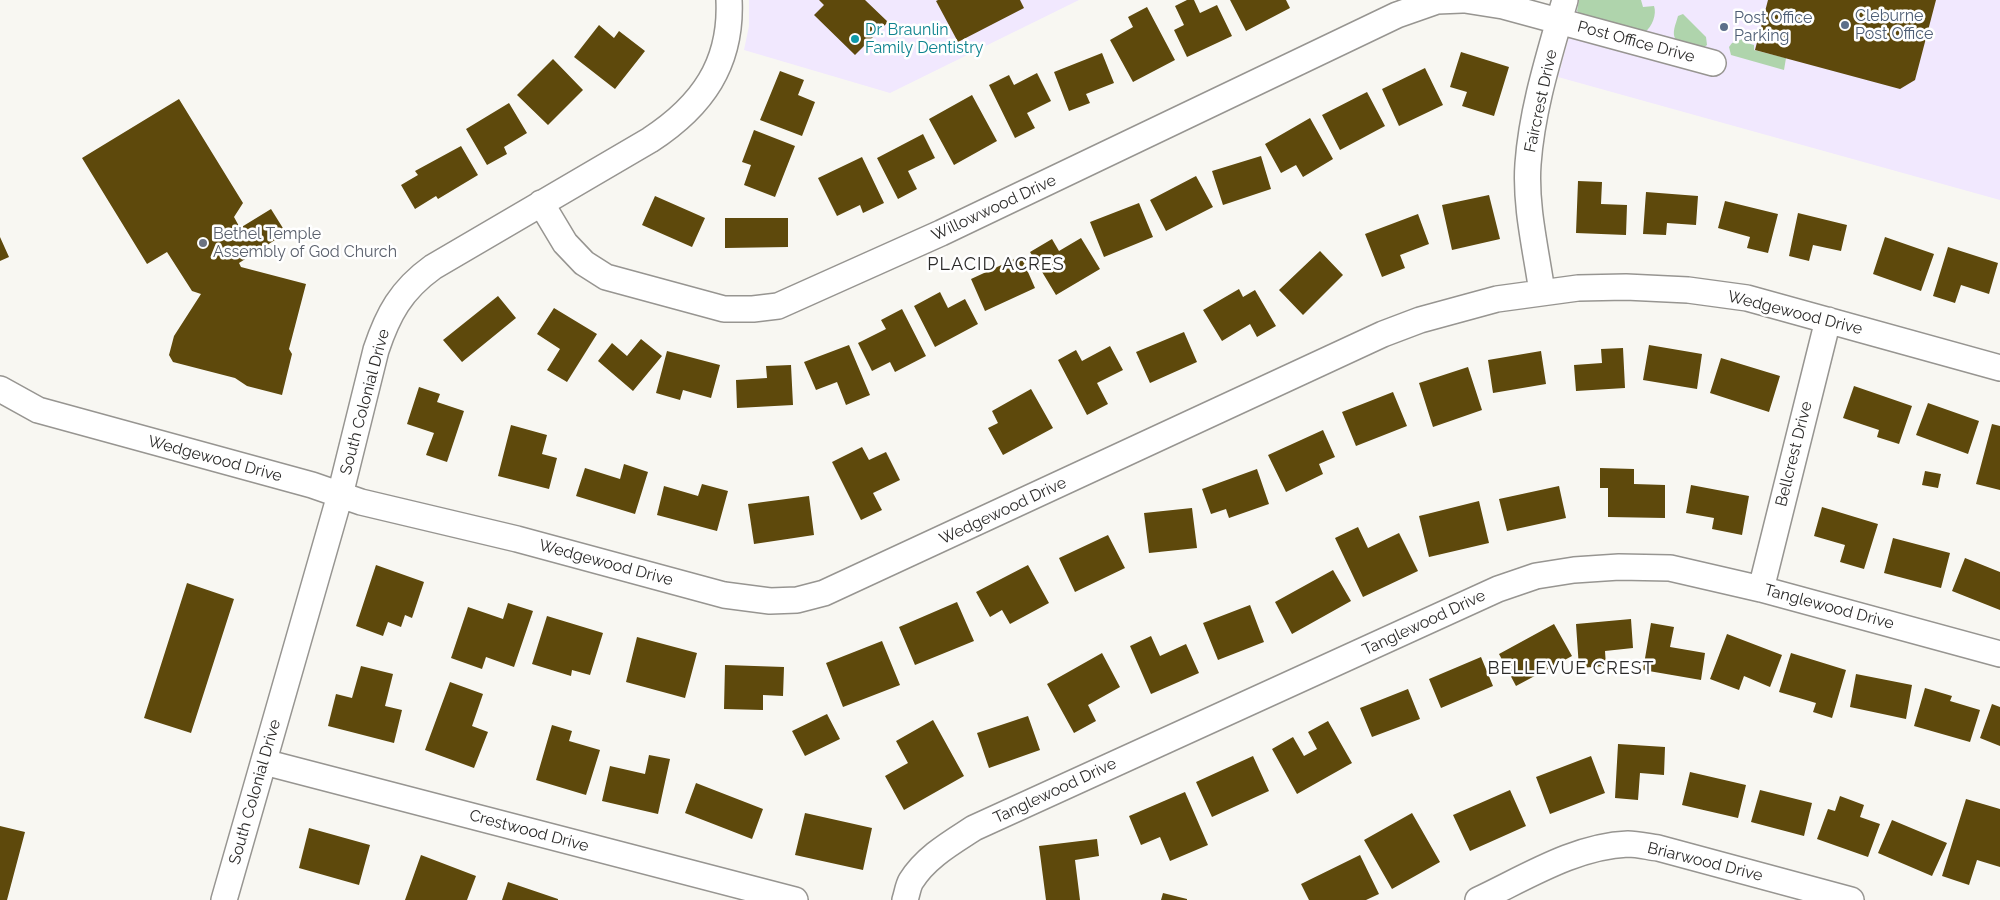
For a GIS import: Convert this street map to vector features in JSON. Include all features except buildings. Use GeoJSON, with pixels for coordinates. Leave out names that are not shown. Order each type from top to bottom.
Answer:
{"type":"FeatureCollection","features":[{"type":"Feature","properties":{"kind":"street","name":"South Colonial Drive"},"geometry":{"type":"LineString","coordinates":[[224,900],[340,495],[376,350],[383,328],[396,303],[415,280],[433,267],[650,140],[685,114],[705,92],[723,54],[728,33],[729,0]]}},
{"type":"Feature","properties":{"kind":"street","name":"Willowwood Drive"},"geometry":{"type":"LineString","coordinates":[[541,203],[565,243],[584,264],[606,277],[724,309],[753,309],[778,306],[941,234],[1397,15],[1437,1],[1463,0],[1503,6],[1562,11]]}},
{"type":"Feature","properties":{"kind":"street","name":"Post Office Drive"},"geometry":{"type":"LineString","coordinates":[[1562,11],[1713,63]]}},
{"type":"Feature","properties":{"kind":"street","name":"Faircrest Drive"},"geometry":{"type":"LineString","coordinates":[[1542,292],[1528,192],[1528,164],[1538,102],[1562,11]]}},
{"type":"Feature","properties":{"kind":"street","name":"Wedgewood Drive"},"geometry":{"type":"LineString","coordinates":[[0,389],[38,410],[312,485],[361,502],[517,539],[724,595],[770,601],[797,600],[824,593],[1383,334],[1420,320],[1497,299],[1578,288],[1688,290],[1747,298],[2000,368]]}},
{"type":"Feature","properties":{"kind":"street","name":"Bellcrest Drive"},"geometry":{"type":"LineString","coordinates":[[1761,589],[1828,320]]}},
{"type":"Feature","properties":{"kind":"street","name":"Tanglewood Drive"},"geometry":{"type":"LineString","coordinates":[[905,900],[910,882],[929,860],[947,845],[974,828],[1498,589],[1536,576],[1574,570],[1619,567],[1670,568],[1761,589],[2000,654]]}},
{"type":"Feature","properties":{"kind":"street","name":"Crestwood Drive"},"geometry":{"type":"LineString","coordinates":[[264,762],[795,900]]}},
{"type":"Feature","properties":{"kind":"street","name":"Briarwood Drive"},"geometry":{"type":"LineString","coordinates":[[1478,900],[1566,858],[1606,847],[1630,844],[1658,848],[1851,900]]}},
{"type":"Feature","properties":{"kind":"shaded area"},"geometry":{"type":"Polygon","coordinates":[[[749,0],[1079,0],[890,93],[744,50],[749,26],[749,0]]]}},
{"type":"Feature","properties":{"kind":"shaded area"},"geometry":{"type":"Polygon","coordinates":[[[1579,0],[2000,0],[2000,200],[1558,77],[1579,0]]]}},
{"type":"Feature","properties":{"kind":"green space"},"geometry":{"type":"Polygon","coordinates":[[[1579,0],[1641,0],[1643,7],[1654,6],[1654,16],[1650,27],[1645,32],[1582,15],[1577,11],[1579,0]]]}},
{"type":"Feature","properties":{"kind":"green space"},"geometry":{"type":"Polygon","coordinates":[[[1683,14],[1706,37],[1707,45],[1703,48],[1676,40],[1674,34],[1675,25],[1678,16],[1683,14]]]}},
{"type":"Feature","properties":{"kind":"green space"},"geometry":{"type":"Polygon","coordinates":[[[1748,37],[1747,43],[1754,45],[1754,50],[1786,58],[1784,70],[1731,55],[1729,47],[1732,43],[1748,37]]]}},
{"type":"Feature","properties":{"kind":"place","name":"Cleburne Post Office"},"geometry":{"type":"Point","coordinates":[1845,25]}},
{"type":"Feature","properties":{"kind":"place","name":"Post Office Parking"},"geometry":{"type":"Point","coordinates":[1724,27]}},
{"type":"Feature","properties":{"kind":"place","name":"Dr. Braunlin Family Dentistry"},"geometry":{"type":"Point","coordinates":[855,39]}},
{"type":"Feature","properties":{"kind":"place","name":"Bethel Temple Assembly of God Church"},"geometry":{"type":"Point","coordinates":[203,243]}},
{"type":"Feature","properties":{"kind":"district","name":"PLACID ACRES"},"geometry":{"type":"Point","coordinates":[996,265]}},
{"type":"Feature","properties":{"kind":"district","name":"BELLEVUE CREST"},"geometry":{"type":"Point","coordinates":[1571,669]}}]}
